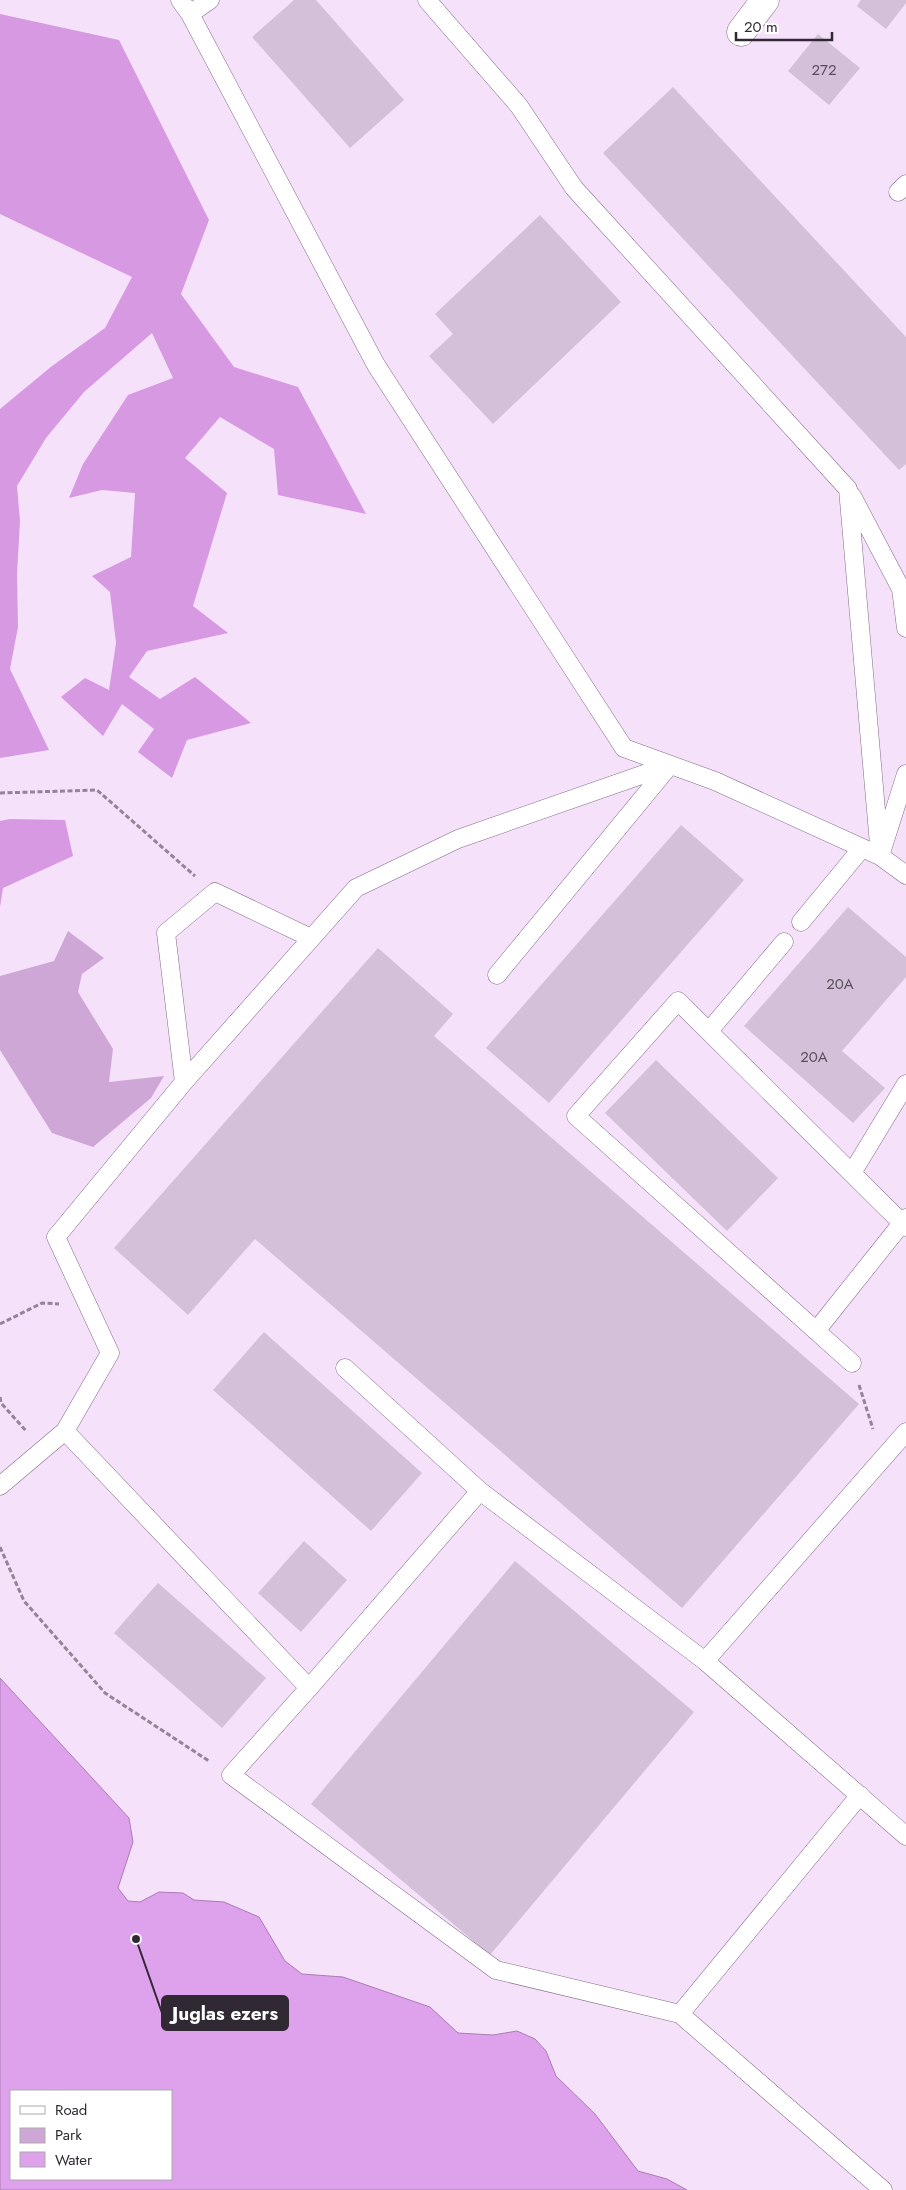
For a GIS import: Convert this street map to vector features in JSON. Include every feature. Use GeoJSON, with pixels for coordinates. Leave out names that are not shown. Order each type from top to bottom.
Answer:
{"type":"FeatureCollection","features":[{"type":"Feature","properties":{"kind":"street"},"geometry":{"type":"LineString","coordinates":[[741,32],[764,0]]}},
{"type":"Feature","properties":{"kind":"lane"},"geometry":{"type":"LineString","coordinates":[[210,0],[185,7],[376,365],[624,748],[715,782],[880,856],[906,875]]}},
{"type":"Feature","properties":{"kind":"lane"},"geometry":{"type":"LineString","coordinates":[[427,0],[519,106],[574,188],[848,489],[901,589],[906,628]]}},
{"type":"Feature","properties":{"kind":"lane"},"geometry":{"type":"LineString","coordinates":[[848,489],[880,856]]}},
{"type":"Feature","properties":{"kind":"lane"},"geometry":{"type":"LineString","coordinates":[[0,1486],[65,1431],[110,1353],[56,1237],[184,1082],[356,888],[458,839],[670,765]]}},
{"type":"Feature","properties":{"kind":"lane"},"geometry":{"type":"LineString","coordinates":[[497,975],[670,765]]}},
{"type":"Feature","properties":{"kind":"lane"},"geometry":{"type":"LineString","coordinates":[[880,856],[906,774]]}},
{"type":"Feature","properties":{"kind":"lane"},"geometry":{"type":"LineString","coordinates":[[801,922],[862,848]]}},
{"type":"Feature","properties":{"kind":"lane"},"geometry":{"type":"LineString","coordinates":[[184,1082],[166,933],[215,892],[311,938]]}},
{"type":"Feature","properties":{"kind":"lane"},"geometry":{"type":"LineString","coordinates":[[709,1031],[784,942]]}},
{"type":"Feature","properties":{"kind":"lane"},"geometry":{"type":"LineString","coordinates":[[816,1331],[905,1223],[678,1001],[576,1116],[816,1331],[852,1363]]}},
{"type":"Feature","properties":{"kind":"lane"},"geometry":{"type":"LineString","coordinates":[[852,1173],[906,1084]]}},
{"type":"Feature","properties":{"kind":"lane"},"geometry":{"type":"LineString","coordinates":[[345,1368],[480,1491],[705,1661],[906,1836]]}},
{"type":"Feature","properties":{"kind":"lane"},"geometry":{"type":"LineString","coordinates":[[65,1431],[309,1688]]}},
{"type":"Feature","properties":{"kind":"lane"},"geometry":{"type":"LineString","coordinates":[[705,1661],[906,1432]]}},
{"type":"Feature","properties":{"kind":"lane"},"geometry":{"type":"LineString","coordinates":[[480,1491],[231,1775],[496,1970],[680,2014],[883,2190]]}},
{"type":"Feature","properties":{"kind":"lane"},"geometry":{"type":"LineString","coordinates":[[680,2014],[860,1795]]}},
{"type":"Feature","properties":{"kind":"path"},"geometry":{"type":"LineString","coordinates":[[0,793],[97,790],[156,844],[215,892]]}},
{"type":"Feature","properties":{"kind":"path"},"geometry":{"type":"LineString","coordinates":[[0,1324],[42,1303],[89,1308]]}},
{"type":"Feature","properties":{"kind":"path"},"geometry":{"type":"LineString","coordinates":[[852,1363],[883,1458]]}},
{"type":"Feature","properties":{"kind":"path"},"geometry":{"type":"LineString","coordinates":[[0,1397],[1,1403],[43,1450]]}},
{"type":"Feature","properties":{"kind":"path"},"geometry":{"type":"LineString","coordinates":[[0,1547],[24,1601],[105,1693],[231,1775]]}},
{"type":"Feature","properties":{"kind":"green space"},"geometry":{"type":"Polygon","coordinates":[[[68,931],[104,958],[82,974],[78,992],[113,1049],[109,1082],[164,1076],[151,1098],[93,1147],[52,1133],[0,1050],[0,976],[54,961],[68,931]]]}},
{"type":"Feature","properties":{"kind":"shaded area"},"geometry":{"type":"Polygon","coordinates":[[[0,14],[119,40],[209,220],[181,294],[234,367],[298,387],[366,514],[278,495],[274,449],[220,417],[185,458],[227,493],[193,606],[228,633],[147,651],[129,677],[160,699],[195,677],[251,723],[187,740],[172,778],[138,752],[154,729],[122,704],[103,736],[61,697],[85,678],[109,690],[116,643],[110,592],[92,576],[131,557],[135,493],[102,490],[69,498],[83,464],[128,395],[173,378],[152,333],[84,392],[46,438],[17,486],[20,521],[17,574],[18,627],[10,669],[49,750],[0,758],[0,409],[52,366],[105,328],[132,277],[0,214],[0,14]]]}},
{"type":"Feature","properties":{"kind":"shaded area"},"geometry":{"type":"Polygon","coordinates":[[[10,819],[65,820],[73,856],[3,888],[0,907],[0,821],[10,819]]]}},
{"type":"Feature","properties":{"kind":"water"},"geometry":{"type":"Polygon","coordinates":[[[0,1678],[129,1818],[133,1842],[118,1888],[128,1901],[140,1902],[159,1892],[183,1893],[194,1900],[224,1902],[259,1917],[285,1961],[302,1974],[343,1977],[430,2007],[458,2033],[493,2035],[517,2031],[535,2039],[546,2051],[556,2076],[595,2114],[638,2171],[667,2179],[687,2190],[0,2190],[0,1678]]]}},
{"type":"Feature","properties":{"kind":"building"},"geometry":{"type":"Polygon","coordinates":[[[294,0],[316,0],[404,100],[350,148],[252,37],[294,0]]]}},
{"type":"Feature","properties":{"kind":"building"},"geometry":{"type":"Polygon","coordinates":[[[861,0],[906,0],[906,3],[886,29],[857,6],[861,0]]]}},
{"type":"Feature","properties":{"kind":"building"},"geometry":{"type":"Polygon","coordinates":[[[818,34],[860,68],[829,105],[788,71],[818,34]]]}},
{"type":"Feature","properties":{"kind":"building"},"geometry":{"type":"Polygon","coordinates":[[[673,87],[906,337],[906,464],[899,470],[603,153],[673,87]]]}},
{"type":"Feature","properties":{"kind":"building"},"geometry":{"type":"Polygon","coordinates":[[[540,215],[621,302],[493,424],[429,356],[453,334],[435,314],[540,215]]]}},
{"type":"Feature","properties":{"kind":"building"},"geometry":{"type":"Polygon","coordinates":[[[681,825],[744,880],[549,1103],[486,1048],[681,825]]]}},
{"type":"Feature","properties":{"kind":"building"},"geometry":{"type":"Polygon","coordinates":[[[848,907],[906,957],[906,977],[842,1051],[885,1088],[853,1123],[744,1026],[848,907]]]}},
{"type":"Feature","properties":{"kind":"building"},"geometry":{"type":"Polygon","coordinates":[[[378,948],[453,1014],[434,1036],[859,1404],[682,1608],[255,1239],[188,1315],[114,1248],[378,948]]]}},
{"type":"Feature","properties":{"kind":"building"},"geometry":{"type":"Polygon","coordinates":[[[656,1060],[778,1178],[727,1231],[605,1113],[656,1060]]]}},
{"type":"Feature","properties":{"kind":"building"},"geometry":{"type":"Polygon","coordinates":[[[264,1332],[422,1473],[371,1531],[213,1390],[264,1332]]]}},
{"type":"Feature","properties":{"kind":"building"},"geometry":{"type":"Polygon","coordinates":[[[304,1541],[347,1580],[301,1632],[258,1593],[304,1541]]]}},
{"type":"Feature","properties":{"kind":"building"},"geometry":{"type":"Polygon","coordinates":[[[515,1561],[694,1712],[490,1955],[311,1804],[515,1561]]]}},
{"type":"Feature","properties":{"kind":"building"},"geometry":{"type":"Polygon","coordinates":[[[158,1583],[266,1678],[222,1728],[114,1633],[158,1583]]]}},
{"type":"Feature","properties":{"kind":"place","name":"Juglas ezers"},"geometry":{"type":"Point","coordinates":[136,1939]}}]}
